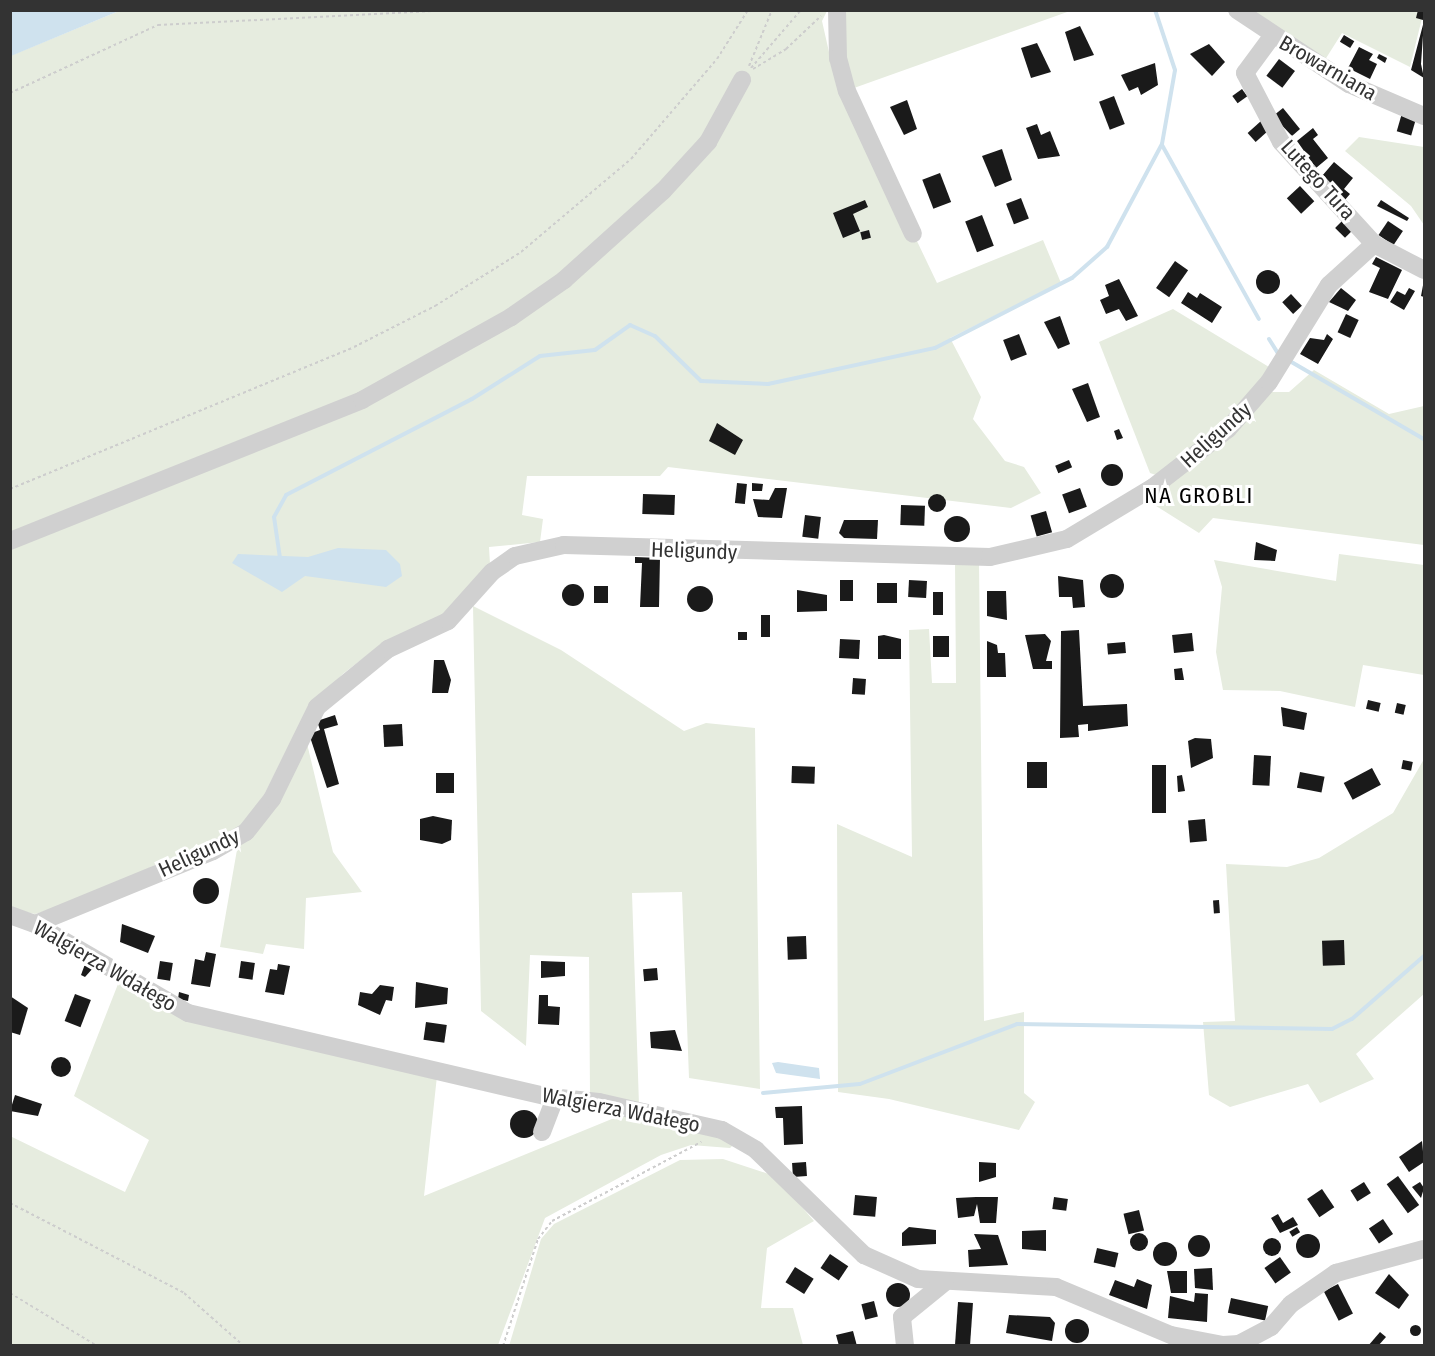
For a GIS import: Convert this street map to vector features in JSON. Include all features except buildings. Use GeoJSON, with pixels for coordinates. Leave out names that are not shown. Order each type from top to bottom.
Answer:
{"type":"FeatureCollection","features":[{"type":"Feature","properties":{"kind":"street"},"geometry":{"type":"LineString","coordinates":[[837,10],[838,58],[848,91],[913,234]]}},
{"type":"Feature","properties":{"kind":"street","name":"Browarniana"},"geometry":{"type":"LineString","coordinates":[[1237,10],[1349,84],[1425,116]]}},
{"type":"Feature","properties":{"kind":"street","name":"Lutego Tura"},"geometry":{"type":"LineString","coordinates":[[1273,35],[1245,73],[1267,117],[1297,164],[1374,244],[1425,270]]}},
{"type":"Feature","properties":{"kind":"street"},"geometry":{"type":"LineString","coordinates":[[10,541],[362,400],[501,323],[564,280],[663,191],[708,142],[745,76]]}},
{"type":"Feature","properties":{"kind":"street","name":"Heligundy"},"geometry":{"type":"LineString","coordinates":[[35,924],[213,851],[246,832],[272,799],[317,707],[388,649],[448,621],[492,572],[515,556],[564,545],[990,557],[1067,539],[1152,488],[1228,429],[1269,382],[1329,285],[1374,244]]}},
{"type":"Feature","properties":{"kind":"street","name":"Walgierza Wdałego"},"geometry":{"type":"LineString","coordinates":[[10,915],[35,924],[188,1013],[555,1098],[599,1102],[722,1131],[756,1149],[864,1254],[897,1274],[945,1282],[1056,1287],[1171,1335],[1223,1345],[1239,1344],[1271,1327],[1291,1304],[1336,1273],[1425,1249]]}},
{"type":"Feature","properties":{"kind":"street"},"geometry":{"type":"LineString","coordinates":[[542,1132],[555,1098]]}},
{"type":"Feature","properties":{"kind":"street"},"geometry":{"type":"LineString","coordinates":[[905,1346],[902,1317],[945,1282]]}},
{"type":"Feature","properties":{"kind":"path"},"geometry":{"type":"LineString","coordinates":[[10,93],[158,25],[457,10]]}},
{"type":"Feature","properties":{"kind":"path"},"geometry":{"type":"LineString","coordinates":[[10,489],[354,346],[435,306],[521,252],[631,159],[717,59],[748,10]]}},
{"type":"Feature","properties":{"kind":"path"},"geometry":{"type":"LineString","coordinates":[[745,76],[772,10]]}},
{"type":"Feature","properties":{"kind":"path"},"geometry":{"type":"LineString","coordinates":[[745,76],[801,10]]}},
{"type":"Feature","properties":{"kind":"path"},"geometry":{"type":"LineString","coordinates":[[745,76],[786,49],[826,10]]}},
{"type":"Feature","properties":{"kind":"path"},"geometry":{"type":"LineString","coordinates":[[503,1346],[538,1239],[552,1221],[722,1131]]}},
{"type":"Feature","properties":{"kind":"path"},"geometry":{"type":"LineString","coordinates":[[10,1203],[184,1293],[244,1346]]}},
{"type":"Feature","properties":{"kind":"path"},"geometry":{"type":"LineString","coordinates":[[10,1293],[97,1346]]}},
{"type":"Feature","properties":{"kind":"path"},"geometry":{"type":"LineString","coordinates":[[555,1346],[600,1346]]}},
{"type":"Feature","properties":{"kind":"shaded area"},"geometry":{"type":"Polygon","coordinates":[[[1424,10],[1410,67],[1342,33],[1323,63],[1245,11],[1424,10]]]}},
{"type":"Feature","properties":{"kind":"shaded area"},"geometry":{"type":"Polygon","coordinates":[[[119,11],[827,11],[822,21],[831,61],[937,283],[1043,240],[1061,283],[950,338],[981,397],[973,419],[1005,461],[1024,467],[1041,493],[1011,508],[668,467],[660,476],[527,476],[522,515],[543,519],[540,542],[489,547],[490,564],[443,618],[370,653],[344,673],[308,708],[253,817],[215,843],[163,861],[87,899],[35,914],[11,909],[10,56],[119,11]]]}},
{"type":"Feature","properties":{"kind":"shaded area"},"geometry":{"type":"Polygon","coordinates":[[[842,11],[1070,11],[854,88],[842,55],[842,11]]]}},
{"type":"Feature","properties":{"kind":"shaded area"},"geometry":{"type":"Polygon","coordinates":[[[1359,137],[1424,147],[1424,225],[1411,206],[1345,151],[1359,137]]]}},
{"type":"Feature","properties":{"kind":"shaded area"},"geometry":{"type":"Polygon","coordinates":[[[1173,309],[1269,367],[1246,406],[1159,476],[1150,473],[1099,342],[1173,309]]]}},
{"type":"Feature","properties":{"kind":"shaded area"},"geometry":{"type":"Polygon","coordinates":[[[1314,370],[1389,414],[1424,406],[1424,545],[1213,518],[1199,533],[1153,504],[1153,494],[1268,392],[1289,392],[1314,370]]]}},
{"type":"Feature","properties":{"kind":"shaded area"},"geometry":{"type":"Polygon","coordinates":[[[1339,554],[1424,565],[1424,675],[1363,665],[1355,707],[1280,691],[1223,690],[1216,652],[1222,587],[1214,560],[1336,581],[1339,554]]]}},
{"type":"Feature","properties":{"kind":"shaded area"},"geometry":{"type":"Polygon","coordinates":[[[979,560],[984,1021],[1024,1012],[1024,1093],[1035,1102],[1019,1130],[889,1099],[838,1092],[837,824],[912,857],[909,630],[929,629],[932,683],[956,683],[955,562],[979,560]]]}},
{"type":"Feature","properties":{"kind":"shaded area"},"geometry":{"type":"Polygon","coordinates":[[[473,606],[561,650],[684,731],[706,723],[755,728],[760,1089],[689,1078],[682,892],[632,893],[639,1105],[590,1095],[589,957],[530,955],[526,1046],[481,1011],[473,606]]]}},
{"type":"Feature","properties":{"kind":"shaded area"},"geometry":{"type":"Polygon","coordinates":[[[304,731],[333,852],[362,892],[306,898],[304,949],[266,944],[263,954],[220,947],[238,844],[304,731]]]}},
{"type":"Feature","properties":{"kind":"shaded area"},"geometry":{"type":"Polygon","coordinates":[[[1424,759],[1424,994],[1356,1054],[1374,1079],[1320,1103],[1308,1084],[1230,1107],[1209,1095],[1203,1022],[1235,1021],[1226,864],[1287,867],[1319,858],[1393,813],[1424,759]]]}},
{"type":"Feature","properties":{"kind":"shaded area"},"geometry":{"type":"Polygon","coordinates":[[[120,979],[148,1000],[437,1076],[424,1196],[624,1114],[736,1142],[730,1148],[691,1145],[661,1155],[545,1218],[498,1345],[11,1346],[10,1136],[125,1192],[149,1140],[74,1096],[120,979]]]}},
{"type":"Feature","properties":{"kind":"shaded area"},"geometry":{"type":"Polygon","coordinates":[[[723,1159],[775,1176],[814,1221],[767,1248],[761,1308],[793,1308],[803,1345],[509,1346],[541,1239],[554,1224],[680,1160],[723,1159]]]}},
{"type":"Feature","properties":{"kind":"water"},"geometry":{"type":"Polygon","coordinates":[[[11,10],[119,10],[119,11],[11,56],[11,10]]]}},
{"type":"Feature","properties":{"kind":"water"},"geometry":{"type":"Polygon","coordinates":[[[338,548],[386,550],[400,564],[402,576],[386,587],[305,576],[282,592],[232,563],[238,554],[308,557],[338,548]]]}},
{"type":"Feature","properties":{"kind":"water"},"geometry":{"type":"Polygon","coordinates":[[[772,1063],[819,1068],[820,1079],[776,1073],[772,1063]]]}},
{"type":"Feature","properties":{"kind":"waterway"},"geometry":{"type":"LineString","coordinates":[[280,558],[274,517],[286,495],[472,399],[540,356],[595,350],[630,325],[655,336],[701,381],[768,384],[935,348],[1072,278],[1107,247],[1162,144],[1175,70],[1155,10]]}},
{"type":"Feature","properties":{"kind":"waterway"},"geometry":{"type":"LineString","coordinates":[[1162,145],[1259,319]]}},
{"type":"Feature","properties":{"kind":"waterway"},"geometry":{"type":"LineString","coordinates":[[1269,339],[1279,355]]}},
{"type":"Feature","properties":{"kind":"waterway"},"geometry":{"type":"LineString","coordinates":[[1288,360],[1424,439]]}},
{"type":"Feature","properties":{"kind":"waterway"},"geometry":{"type":"LineString","coordinates":[[763,1093],[860,1084],[1017,1024],[1332,1029],[1352,1019],[1424,956]]}},
{"type":"Feature","properties":{"kind":"district","name":"NA GROBLI"},"geometry":{"type":"Point","coordinates":[1199,496]}}]}
